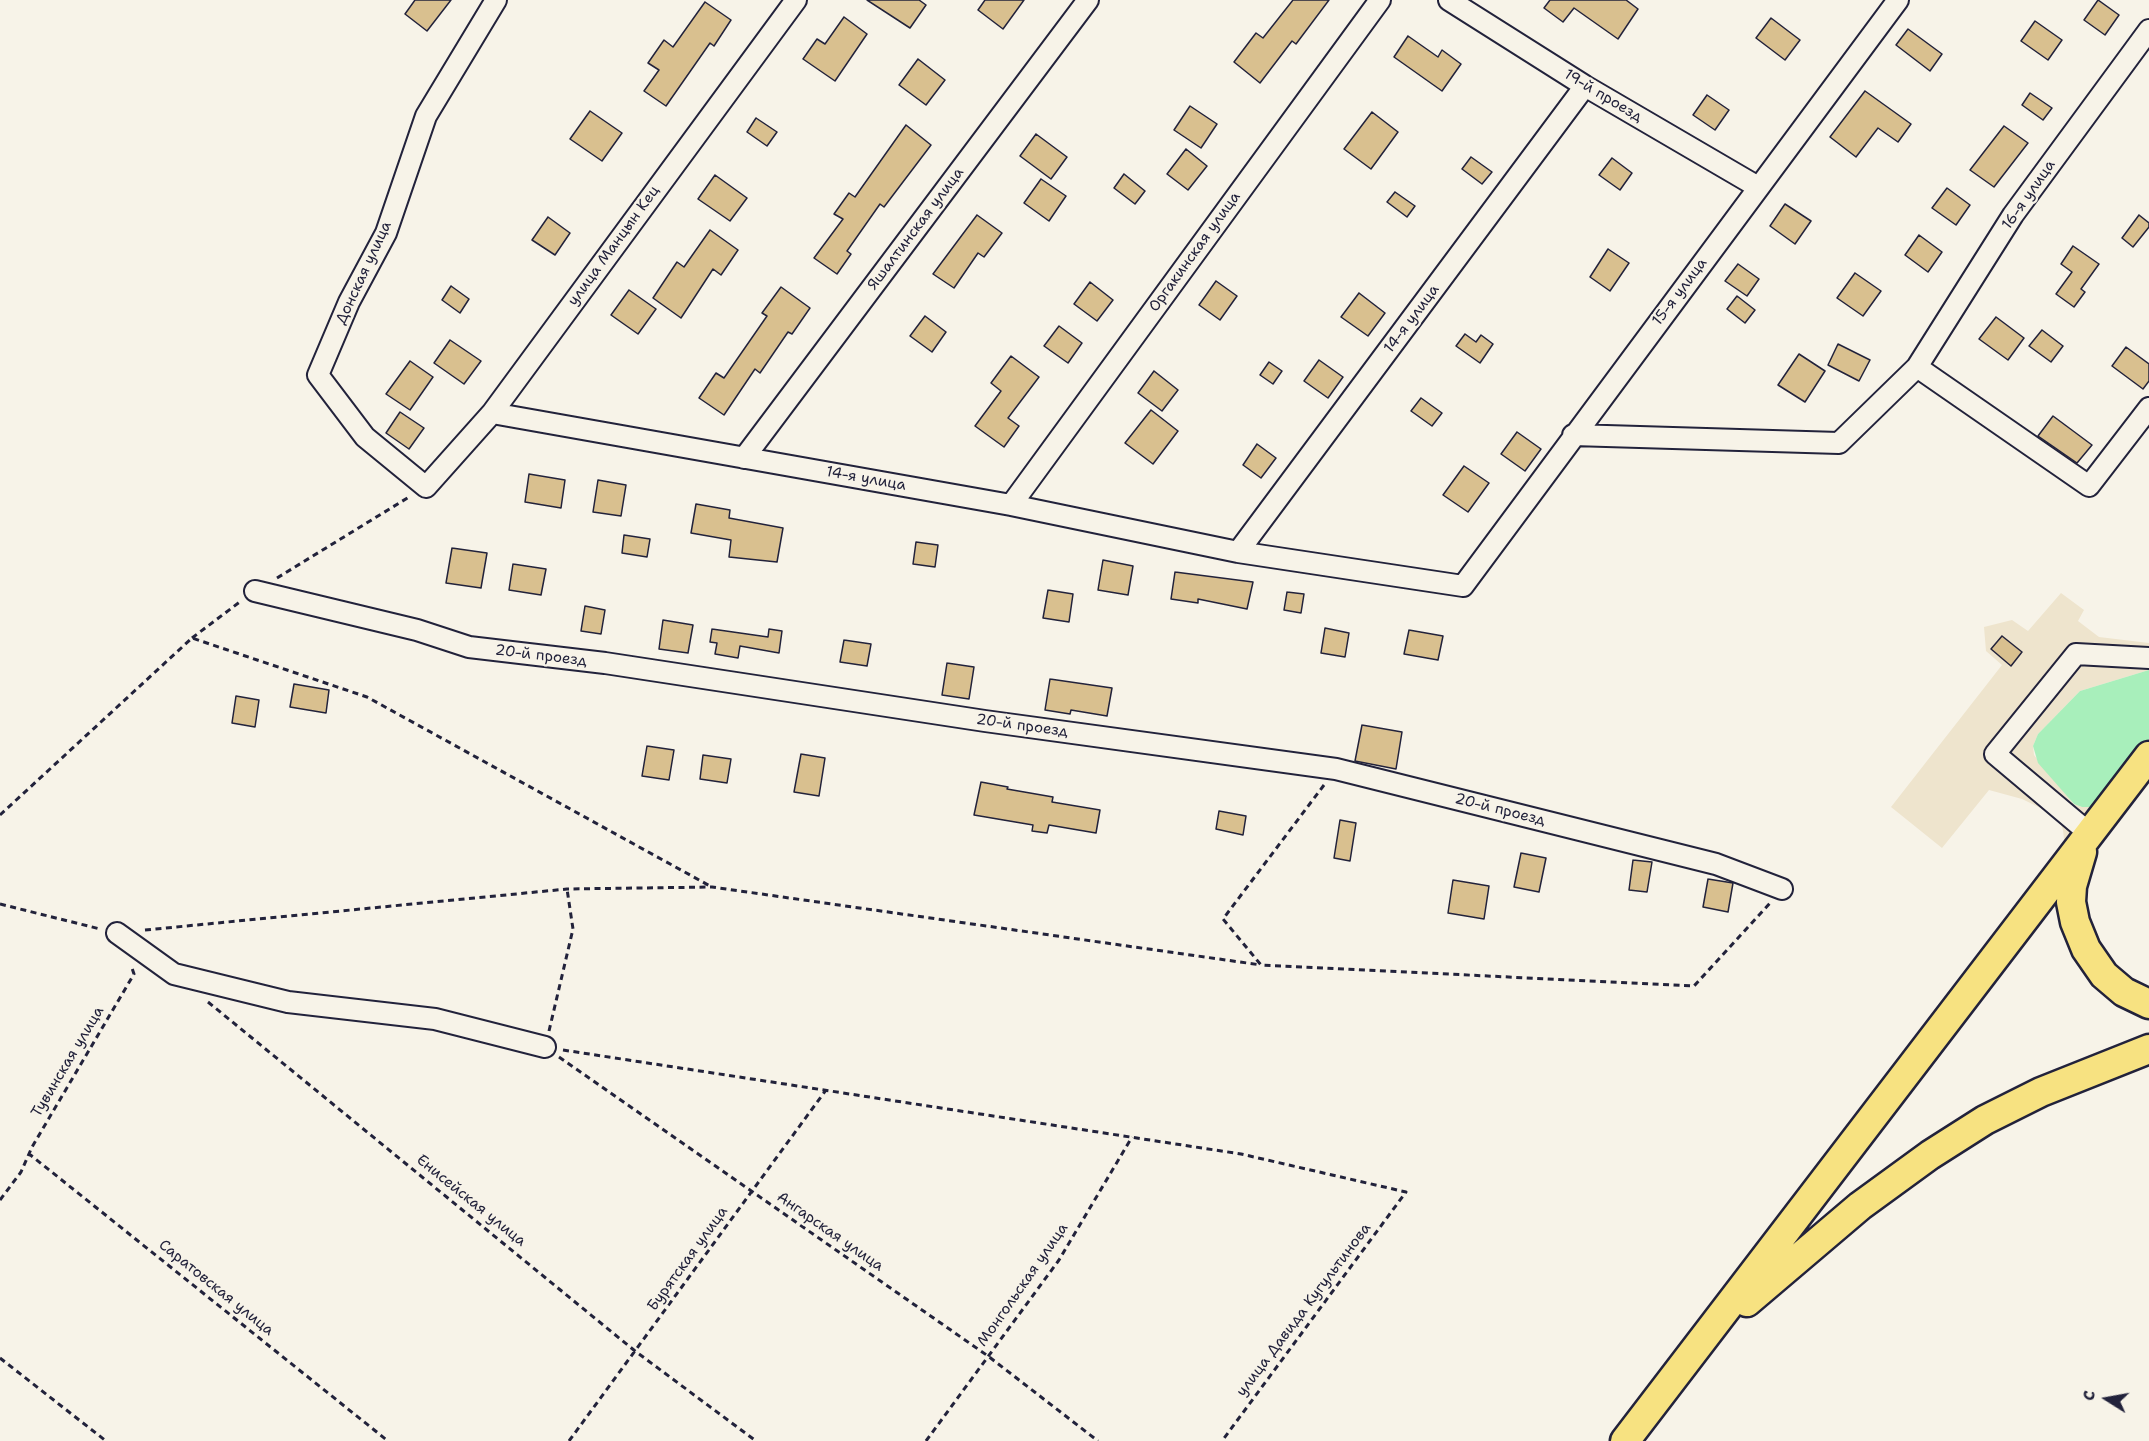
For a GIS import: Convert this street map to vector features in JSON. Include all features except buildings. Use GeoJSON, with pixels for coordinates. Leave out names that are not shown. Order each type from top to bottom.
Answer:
{"type":"FeatureCollection","features":[{"type":"Feature","properties":{"kind":"highway"},"geometry":{"type":"LineString","coordinates":[[1625,1441],[2149,756]]}},
{"type":"Feature","properties":{"kind":"highway"},"geometry":{"type":"LineString","coordinates":[[2089,833],[2076,866],[2072,886],[2075,922],[2086,949],[2104,975],[2124,992],[2149,1004]]}},
{"type":"Feature","properties":{"kind":"highway"},"geometry":{"type":"LineString","coordinates":[[1680,1369],[1787,1265],[1860,1206],[1930,1155],[1985,1120],[2041,1092],[2149,1049]]}},
{"type":"Feature","properties":{"kind":"street","name":"Донская улица"},"geometry":{"type":"LineString","coordinates":[[426,487],[365,437],[318,375],[349,302],[386,233],[426,116],[496,0]]}},
{"type":"Feature","properties":{"kind":"street","name":"улица Манцын Кец"},"geometry":{"type":"LineString","coordinates":[[426,487],[492,413],[795,0]]}},
{"type":"Feature","properties":{"kind":"street","name":"Яшалтинская улица"},"geometry":{"type":"LineString","coordinates":[[744,458],[1088,0]]}},
{"type":"Feature","properties":{"kind":"street","name":"Оргакинская улица"},"geometry":{"type":"LineString","coordinates":[[1011,505],[1380,0]]}},
{"type":"Feature","properties":{"kind":"street","name":"19-й проезд"},"geometry":{"type":"LineString","coordinates":[[1449,0],[1585,86],[1758,187]]}},
{"type":"Feature","properties":{"kind":"street","name":"15-я улица"},"geometry":{"type":"LineString","coordinates":[[1463,586],[1892,2]]}},
{"type":"Feature","properties":{"kind":"street","name":"16-я улица"},"geometry":{"type":"LineString","coordinates":[[1573,435],[1839,443],[1917,367],[2013,215],[2149,30]]}},
{"type":"Feature","properties":{"kind":"street","name":"14-я улица"},"geometry":{"type":"LineString","coordinates":[[1238,552],[1585,86]]}},
{"type":"Feature","properties":{"kind":"street"},"geometry":{"type":"LineString","coordinates":[[1917,367],[2090,486],[2149,408]]}},
{"type":"Feature","properties":{"kind":"street","name":"14-я улица"},"geometry":{"type":"LineString","coordinates":[[492,413],[1011,505],[1238,552],[1463,586]]}},
{"type":"Feature","properties":{"kind":"street","name":"20-й проезд"},"geometry":{"type":"LineString","coordinates":[[255,591],[417,630],[469,647],[605,663],[985,721],[1336,769],[1716,864],[1782,889]]}},
{"type":"Feature","properties":{"kind":"street"},"geometry":{"type":"LineString","coordinates":[[2089,833],[1995,754],[2076,654],[2149,658]]}},
{"type":"Feature","properties":{"kind":"street"},"geometry":{"type":"LineString","coordinates":[[117,933],[174,974],[288,1002],[435,1019],[545,1047]]}},
{"type":"Feature","properties":{"kind":"path"},"geometry":{"type":"LineString","coordinates":[[0,815],[192,638],[255,591],[426,487]]}},
{"type":"Feature","properties":{"kind":"path"},"geometry":{"type":"LineString","coordinates":[[192,638],[367,697],[712,887]]}},
{"type":"Feature","properties":{"kind":"path"},"geometry":{"type":"LineString","coordinates":[[1261,965],[1223,919],[1336,769]]}},
{"type":"Feature","properties":{"kind":"path"},"geometry":{"type":"LineString","coordinates":[[0,904],[117,933],[567,889],[712,887],[1261,965],[1694,986],[1782,889]]}},
{"type":"Feature","properties":{"kind":"path"},"geometry":{"type":"LineString","coordinates":[[567,889],[573,929],[545,1047],[1132,1137]]}},
{"type":"Feature","properties":{"kind":"path","name":"Тувинская улица"},"geometry":{"type":"LineString","coordinates":[[0,1200],[21,1172],[28,1153],[134,974],[130,964]]}},
{"type":"Feature","properties":{"kind":"path","name":"Енисейская улица"},"geometry":{"type":"LineString","coordinates":[[202,997],[635,1351],[756,1441]]}},
{"type":"Feature","properties":{"kind":"path","name":"Ангарская улица"},"geometry":{"type":"LineString","coordinates":[[545,1047],[988,1356],[1098,1441]]}},
{"type":"Feature","properties":{"kind":"path","name":"Бурятская улица"},"geometry":{"type":"LineString","coordinates":[[568,1441],[826,1090]]}},
{"type":"Feature","properties":{"kind":"path","name":"улица Давида Кугультинова"},"geometry":{"type":"LineString","coordinates":[[1132,1137],[1241,1154],[1406,1192],[1222,1441]]}},
{"type":"Feature","properties":{"kind":"path","name":"Монгольская улица"},"geometry":{"type":"LineString","coordinates":[[926,1441],[1059,1260],[1132,1137]]}},
{"type":"Feature","properties":{"kind":"path","name":"Саратовская улица"},"geometry":{"type":"LineString","coordinates":[[28,1153],[388,1441]]}},
{"type":"Feature","properties":{"kind":"path"},"geometry":{"type":"LineString","coordinates":[[0,1358],[106,1441]]}},
{"type":"Feature","properties":{"kind":"shaded area"},"geometry":{"type":"Polygon","coordinates":[[[2061,593],[2084,610],[2078,621],[2099,637],[2149,643],[2149,670],[2080,691],[2038,734],[2033,746],[2034,755],[2074,804],[2082,807],[2098,807],[2065,848],[2063,830],[2059,819],[2053,814],[2022,799],[1989,790],[1942,848],[1891,807],[2002,665],[1986,651],[1984,627],[2012,620],[2028,631],[2061,593]]]}},
{"type":"Feature","properties":{"kind":"green space"},"geometry":{"type":"Polygon","coordinates":[[[2149,670],[2149,739],[2098,807],[2082,807],[2074,804],[2038,763],[2033,746],[2038,734],[2080,691],[2149,670]]]}}]}
